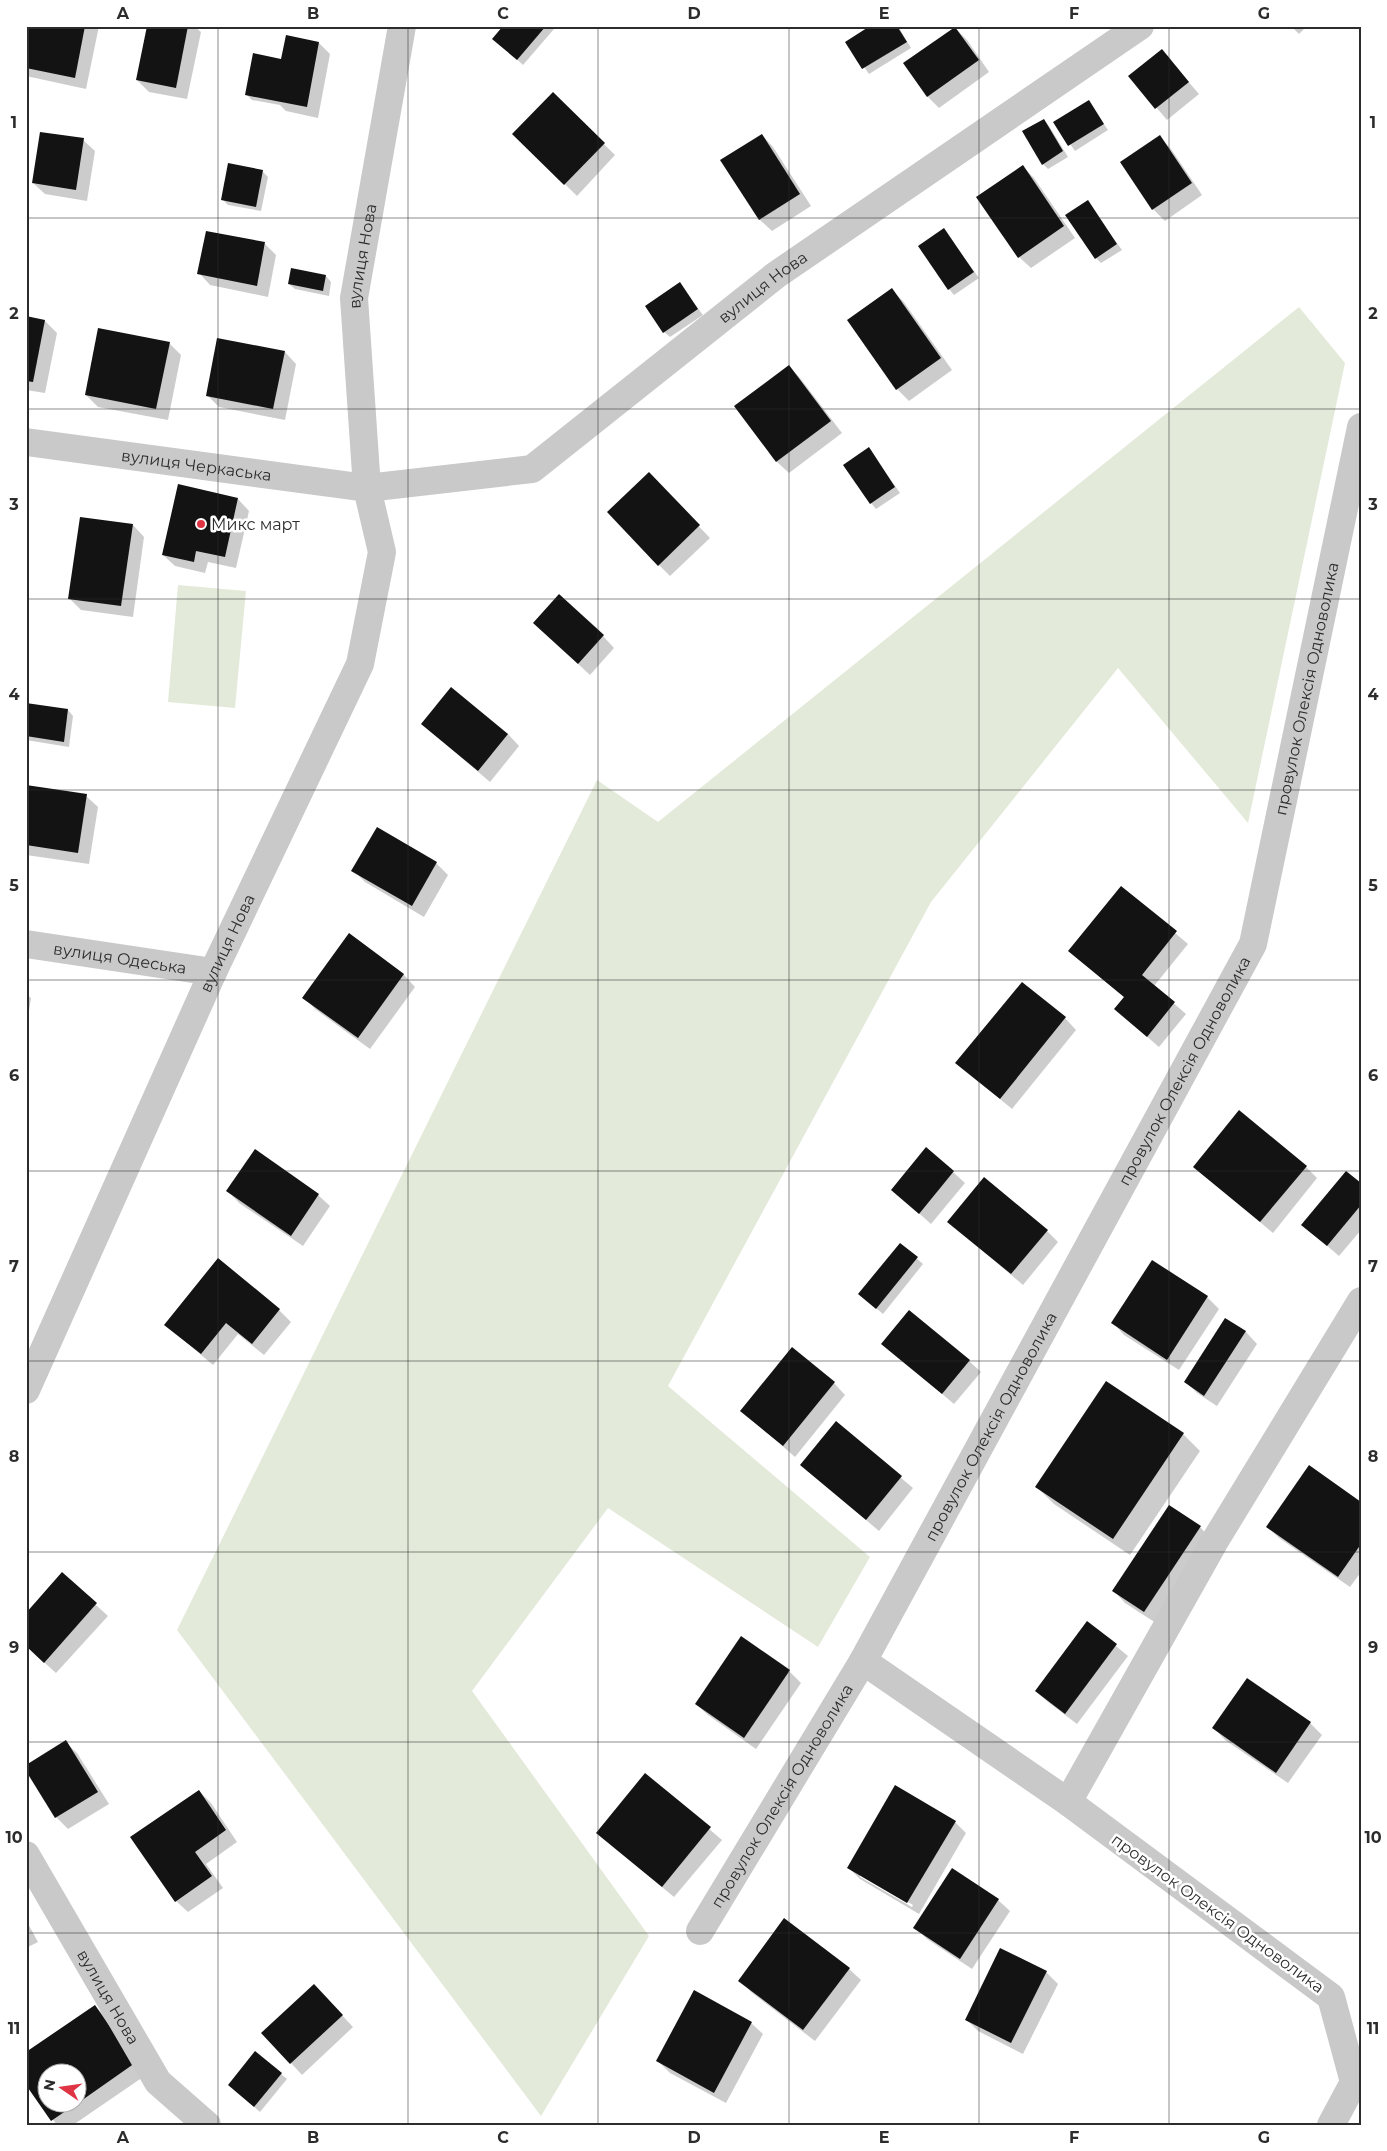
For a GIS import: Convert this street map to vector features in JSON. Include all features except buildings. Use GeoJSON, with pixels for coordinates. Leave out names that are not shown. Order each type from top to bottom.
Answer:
{"type":"FeatureCollection","features":[{"type":"Feature","properties":{"kind":"street","name":"вулиця Нова"},"geometry":{"type":"LineString","coordinates":[[26,1390],[213,972],[360,664],[382,552],[367,488],[354,298],[402,26]]}},
{"type":"Feature","properties":{"kind":"street","name":"вулиця Нова"},"geometry":{"type":"LineString","coordinates":[[367,488],[532,469],[776,275],[1140,26]]}},
{"type":"Feature","properties":{"kind":"street","name":"провулок Олексія Одноволика"},"geometry":{"type":"LineString","coordinates":[[700,1931],[863,1660],[1254,944],[1361,427]]}},
{"type":"Feature","properties":{"kind":"street","name":"вулиця Черкаська"},"geometry":{"type":"LineString","coordinates":[[26,442],[367,488]]}},
{"type":"Feature","properties":{"kind":"street","name":"вулиця Одеська"},"geometry":{"type":"LineString","coordinates":[[26,944],[213,972]]}},
{"type":"Feature","properties":{"kind":"street"},"geometry":{"type":"LineString","coordinates":[[1068,1802],[1216,1539],[1361,1301]]}},
{"type":"Feature","properties":{"kind":"street","name":"провулок Олексія Одноволика"},"geometry":{"type":"LineString","coordinates":[[863,1660],[1068,1802],[1331,1997],[1354,2082],[1331,2125]]}},
{"type":"Feature","properties":{"kind":"street","name":"вулиця Нова"},"geometry":{"type":"LineString","coordinates":[[26,1855],[158,2082],[207,2125]]}},
{"type":"Feature","properties":{"kind":"green space"},"geometry":{"type":"Polygon","coordinates":[[[1299,307],[1345,363],[1248,823],[1118,668],[931,902],[668,1386],[870,1557],[818,1647],[608,1508],[472,1691],[649,1936],[541,2116],[177,1630],[597,780],[658,822],[1299,307]]]}},
{"type":"Feature","properties":{"kind":"green space"},"geometry":{"type":"Polygon","coordinates":[[[178,585],[246,591],[235,708],[168,702],[178,585]]]}},
{"type":"Feature","properties":{"kind":"place","name":"Микс март"},"geometry":{"type":"Point","coordinates":[201,524]}}]}
